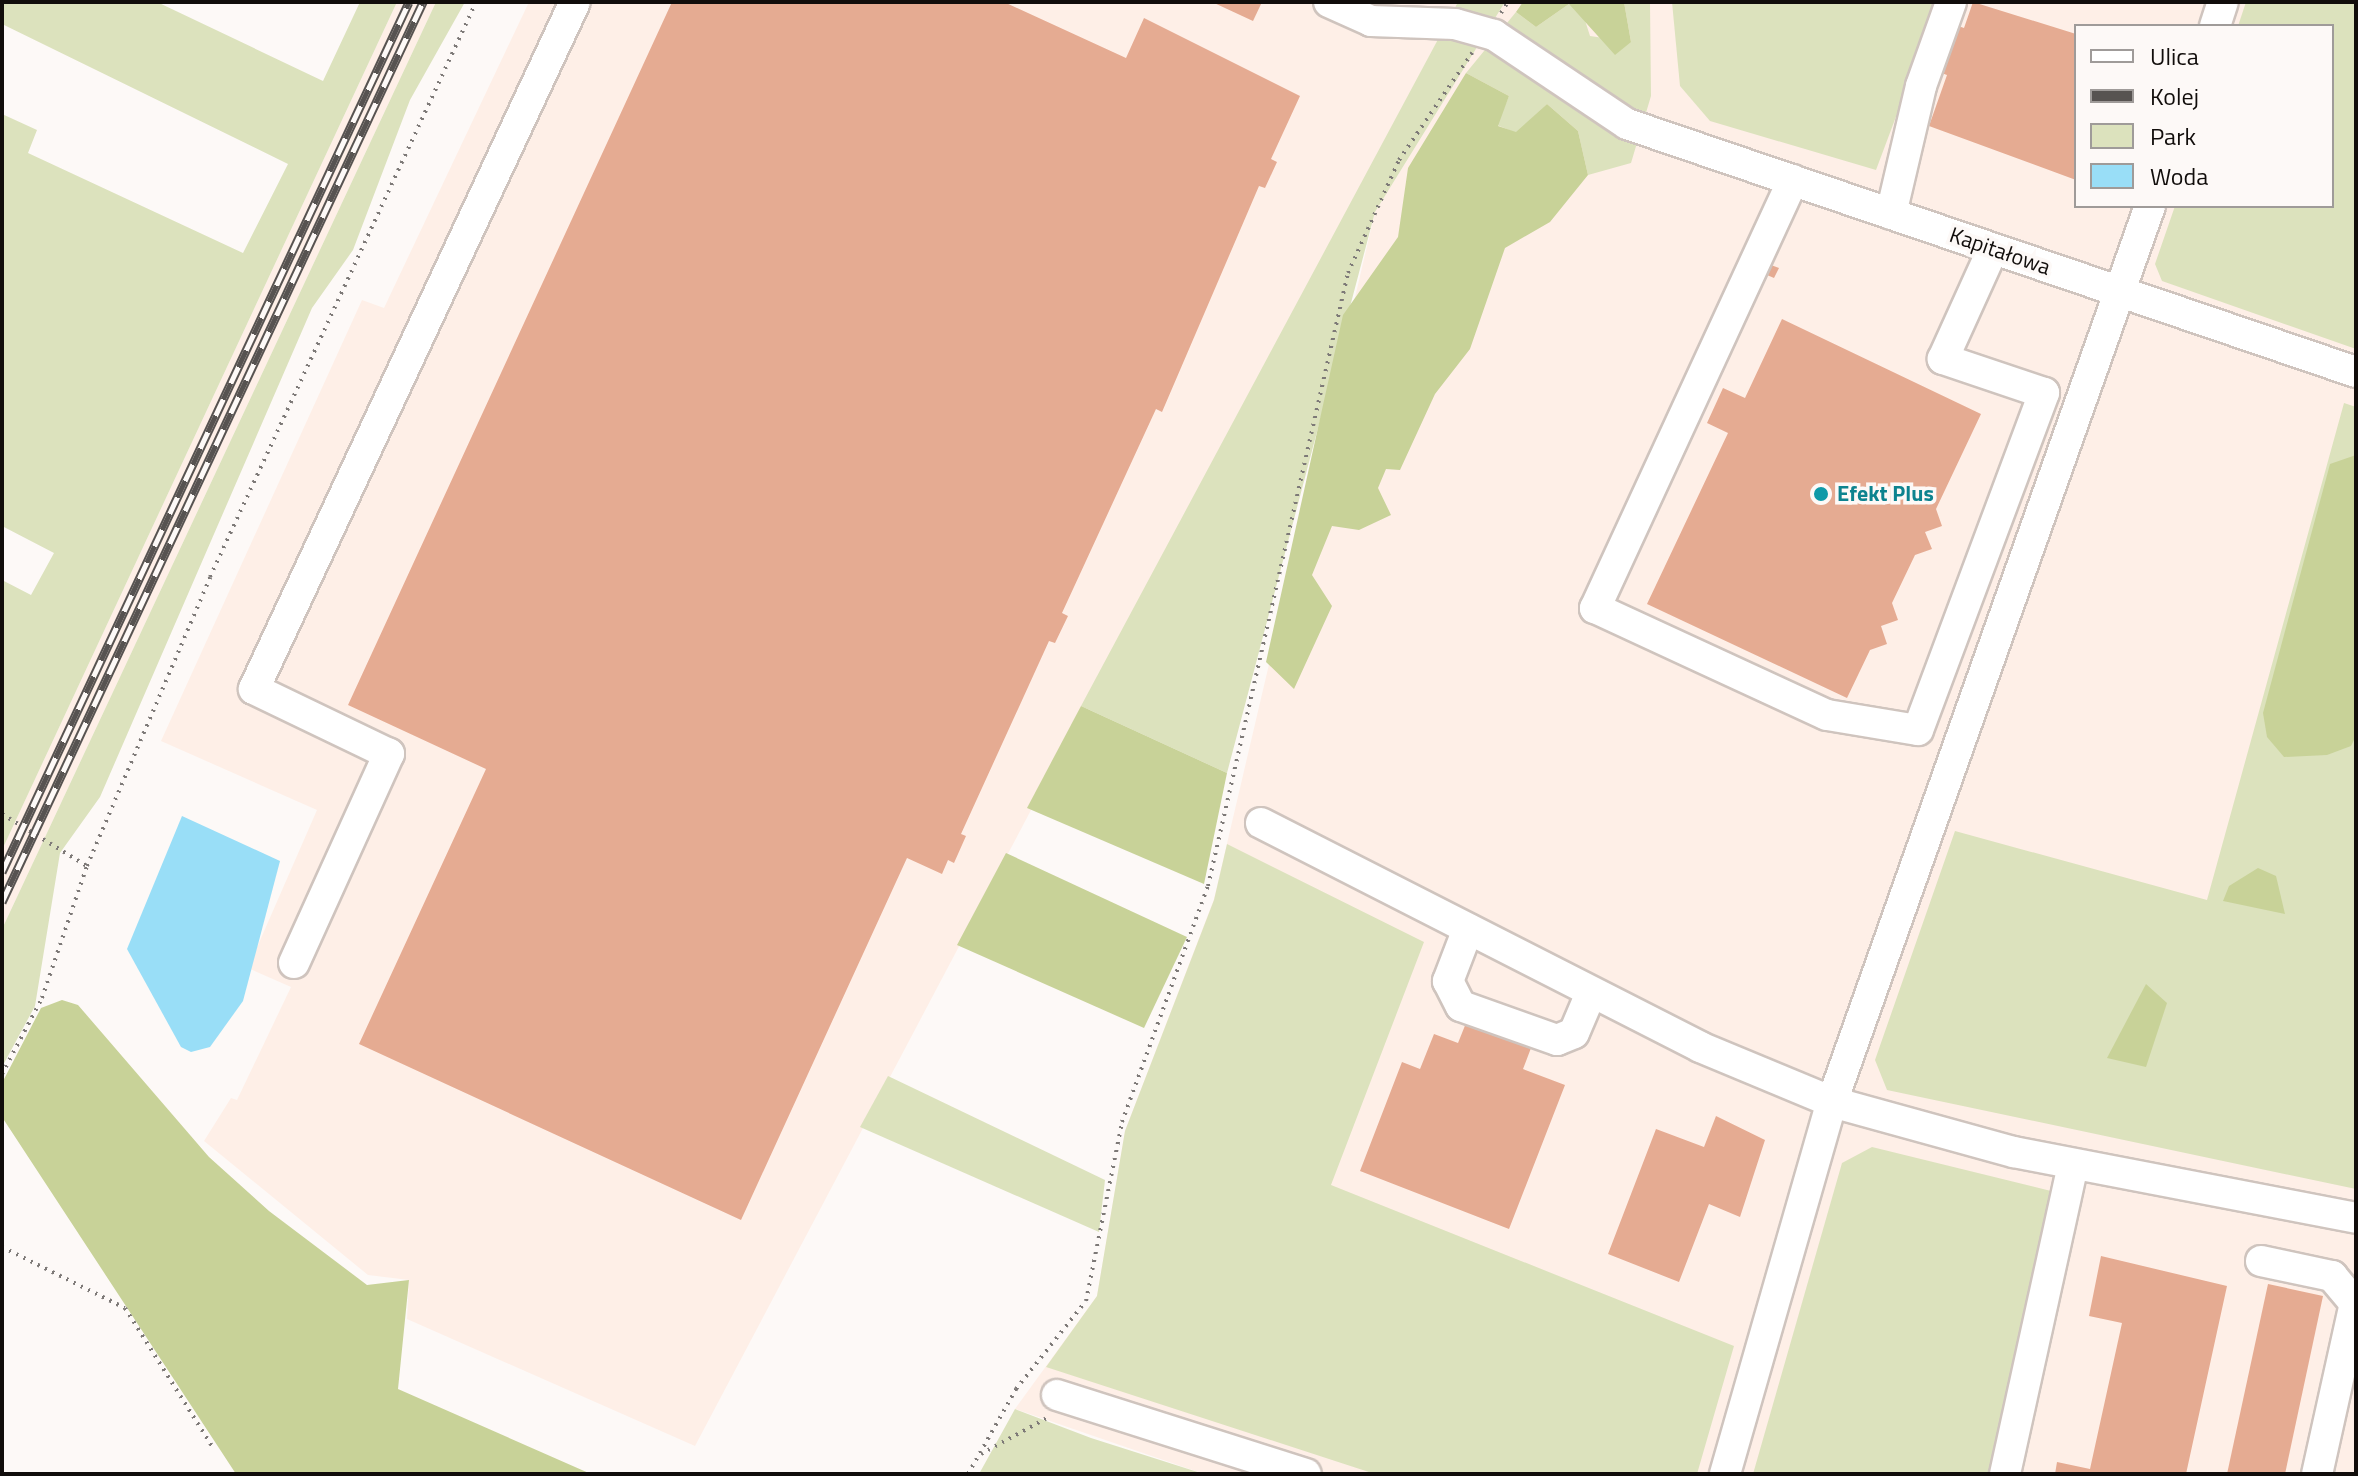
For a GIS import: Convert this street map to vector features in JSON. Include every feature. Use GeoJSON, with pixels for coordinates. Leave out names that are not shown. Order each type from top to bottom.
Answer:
{"type":"FeatureCollection","features":[{"type":"Feature","properties":{"kind":"street"},"geometry":{"type":"LineString","coordinates":[[294,963],[389,754],[254,689],[575,2]]}},
{"type":"Feature","properties":{"kind":"street"},"geometry":{"type":"LineString","coordinates":[[1329,2],[1371,21],[1490,34]]}},
{"type":"Feature","properties":{"kind":"street"},"geometry":{"type":"LineString","coordinates":[[1891,214],[1921,86],[1951,2]]}},
{"type":"Feature","properties":{"kind":"street"},"geometry":{"type":"LineString","coordinates":[[2216,24],[2223,2]]}},
{"type":"Feature","properties":{"kind":"street","name":"Kapitałowa"},"geometry":{"type":"LineString","coordinates":[[1490,34],[1608,114],[1644,129],[2356,372]]}},
{"type":"Feature","properties":{"kind":"street"},"geometry":{"type":"LineString","coordinates":[[1793,180],[1595,608],[1827,715],[1918,730],[2044,393],[1943,359],[1993,249]]}},
{"type":"Feature","properties":{"kind":"street"},"geometry":{"type":"LineString","coordinates":[[1725,1474],[1832,1102],[2149,208]]}},
{"type":"Feature","properties":{"kind":"street"},"geometry":{"type":"LineString","coordinates":[[1261,823],[1591,993],[1832,1102],[2073,1164],[2356,1218]]}},
{"type":"Feature","properties":{"kind":"street"},"geometry":{"type":"LineString","coordinates":[[1468,929],[1448,981],[1461,1006],[1557,1040],[1574,1033],[1591,993]]}},
{"type":"Feature","properties":{"kind":"street"},"geometry":{"type":"LineString","coordinates":[[2005,1474],[2073,1164]]}},
{"type":"Feature","properties":{"kind":"street"},"geometry":{"type":"LineString","coordinates":[[2261,1261],[2332,1276],[2355,1303],[2344,1408],[2317,1474]]}},
{"type":"Feature","properties":{"kind":"street"},"geometry":{"type":"LineString","coordinates":[[1062,1397],[1306,1474]]}},
{"type":"Feature","properties":{"kind":"path"},"geometry":{"type":"LineString","coordinates":[[2,1074],[42,998],[87,866],[210,577],[476,2]]}},
{"type":"Feature","properties":{"kind":"path"},"geometry":{"type":"LineString","coordinates":[[968,1474],[1016,1389],[1073,1323],[1094,1276],[1122,1122],[1208,886],[1348,273],[1399,160],[1490,34],[1508,2]]}},
{"type":"Feature","properties":{"kind":"path"},"geometry":{"type":"LineString","coordinates":[[2,814],[87,866]]}},
{"type":"Feature","properties":{"kind":"path"},"geometry":{"type":"LineString","coordinates":[[2,1247],[125,1308],[212,1446]]}},
{"type":"Feature","properties":{"kind":"path"},"geometry":{"type":"LineString","coordinates":[[978,1455],[1064,1409],[1062,1397]]}},
{"type":"Feature","properties":{"kind":"shaded area"},"geometry":{"type":"Polygon","coordinates":[[[397,2],[436,2],[2,929],[2,850],[397,2]]]}},
{"type":"Feature","properties":{"kind":"shaded area"},"geometry":{"type":"Polygon","coordinates":[[[529,2],[1458,2],[695,1446],[407,1319],[409,1280],[368,1275],[204,1141],[231,1098],[237,1100],[291,987],[248,968],[317,810],[161,741],[362,300],[384,308],[529,2]]]}},
{"type":"Feature","properties":{"kind":"shaded area"},"geometry":{"type":"Polygon","coordinates":[[[1505,2],[2356,2],[2356,1474],[1204,1474],[1015,1409],[1097,1296],[1125,1131],[1214,899],[1375,212],[1505,2]]]}},
{"type":"Feature","properties":{"kind":"green space"},"geometry":{"type":"Polygon","coordinates":[[[2,2],[157,2],[323,81],[360,2],[397,2],[2,850],[2,580],[31,595],[54,553],[2,526],[2,114],[37,130],[28,153],[243,253],[288,164],[2,24],[2,2]]]}},
{"type":"Feature","properties":{"kind":"green space"},"geometry":{"type":"Polygon","coordinates":[[[436,2],[465,2],[410,100],[353,250],[312,308],[100,797],[60,853],[35,1006],[2,1067],[2,929],[436,2]]]}},
{"type":"Feature","properties":{"kind":"green space"},"geometry":{"type":"Polygon","coordinates":[[[1458,2],[1505,2],[1375,212],[1227,773],[1081,706],[1458,2]]]}},
{"type":"Feature","properties":{"kind":"green space"},"geometry":{"type":"Polygon","coordinates":[[[1523,2],[1624,2],[1631,42],[1615,55],[1569,4],[1536,27],[1516,12],[1523,2]]]}},
{"type":"Feature","properties":{"kind":"green space"},"geometry":{"type":"Polygon","coordinates":[[[1624,2],[1650,2],[1651,96],[1631,163],[1588,175],[1578,131],[1547,104],[1516,133],[1497,125],[1509,96],[1466,73],[1516,12],[1536,27],[1569,4],[1582,11],[1590,36],[1631,42],[1624,2]]]}},
{"type":"Feature","properties":{"kind":"green space"},"geometry":{"type":"Polygon","coordinates":[[[1672,2],[1939,2],[1876,170],[1710,121],[1680,86],[1672,2]]]}},
{"type":"Feature","properties":{"kind":"green space"},"geometry":{"type":"Polygon","coordinates":[[[2246,2],[2356,2],[2356,349],[2162,281],[2155,264],[2174,208],[2334,208],[2334,24],[2239,24],[2246,2]]]}},
{"type":"Feature","properties":{"kind":"green space"},"geometry":{"type":"Polygon","coordinates":[[[1466,73],[1509,96],[1498,126],[1516,132],[1547,104],[1578,131],[1588,175],[1550,222],[1505,248],[1470,349],[1435,394],[1400,470],[1386,469],[1378,488],[1391,515],[1359,530],[1332,526],[1312,575],[1332,606],[1294,689],[1266,662],[1343,315],[1398,237],[1408,168],[1466,73]]]}},
{"type":"Feature","properties":{"kind":"green space"},"geometry":{"type":"Polygon","coordinates":[[[2344,403],[2356,407],[2356,1189],[1887,1090],[1875,1060],[1955,831],[2207,900],[2344,403]]]}},
{"type":"Feature","properties":{"kind":"green space"},"geometry":{"type":"Polygon","coordinates":[[[2356,455],[2356,736],[2351,746],[2327,755],[2284,757],[2267,737],[2263,713],[2330,464],[2356,455]]]}},
{"type":"Feature","properties":{"kind":"green space"},"geometry":{"type":"Polygon","coordinates":[[[1081,706],[1227,773],[1204,884],[1027,808],[1081,706]]]}},
{"type":"Feature","properties":{"kind":"green space"},"geometry":{"type":"Polygon","coordinates":[[[1227,844],[1424,942],[1331,1185],[1734,1346],[1697,1474],[1375,1474],[1046,1367],[1097,1296],[1125,1131],[1214,900],[1227,844]]]}},
{"type":"Feature","properties":{"kind":"green space"},"geometry":{"type":"Polygon","coordinates":[[[1006,853],[1187,937],[1144,1028],[957,945],[1006,853]]]}},
{"type":"Feature","properties":{"kind":"green space"},"geometry":{"type":"Polygon","coordinates":[[[2258,868],[2276,876],[2285,914],[2223,901],[2229,886],[2258,868]]]}},
{"type":"Feature","properties":{"kind":"green space"},"geometry":{"type":"Polygon","coordinates":[[[2146,984],[2167,1003],[2146,1067],[2107,1058],[2146,984]]]}},
{"type":"Feature","properties":{"kind":"green space"},"geometry":{"type":"Polygon","coordinates":[[[62,1000],[78,1005],[209,1157],[269,1211],[367,1285],[409,1280],[398,1389],[591,1474],[236,1474],[2,1117],[2,1083],[41,1008],[62,1000]]]}},
{"type":"Feature","properties":{"kind":"green space"},"geometry":{"type":"Polygon","coordinates":[[[888,1076],[1105,1180],[1099,1232],[860,1127],[888,1076]]]}},
{"type":"Feature","properties":{"kind":"green space"},"geometry":{"type":"Polygon","coordinates":[[[1872,1147],[2055,1192],[1994,1474],[1753,1474],[1842,1163],[1872,1147]]]}},
{"type":"Feature","properties":{"kind":"green space"},"geometry":{"type":"Polygon","coordinates":[[[1015,1409],[1091,1438],[1204,1474],[979,1474],[1015,1409]]]}},
{"type":"Feature","properties":{"kind":"water"},"geometry":{"type":"Polygon","coordinates":[[[182,816],[280,861],[243,1001],[210,1047],[191,1052],[181,1047],[127,949],[182,816]]]}},
{"type":"Feature","properties":{"kind":"building"},"geometry":{"type":"Polygon","coordinates":[[[672,2],[1004,2],[1126,58],[1144,18],[1300,96],[1271,159],[1277,162],[1265,188],[1259,186],[1162,412],[1156,409],[1062,613],[1068,616],[1055,643],[1049,641],[961,834],[966,836],[954,863],[948,860],[942,874],[907,858],[741,1220],[359,1044],[486,769],[348,705],[672,2]]]}},
{"type":"Feature","properties":{"kind":"building"},"geometry":{"type":"Polygon","coordinates":[[[1212,2],[1262,2],[1253,21],[1212,2]]]}},
{"type":"Feature","properties":{"kind":"building"},"geometry":{"type":"Polygon","coordinates":[[[1973,2],[2074,33],[2074,179],[1929,126],[1947,75],[1933,70],[1950,23],[1964,28],[1973,2]]]}},
{"type":"Feature","properties":{"kind":"building"},"geometry":{"type":"Polygon","coordinates":[[[1771,265],[1779,268],[1774,278],[1767,275],[1771,265]]]}},
{"type":"Feature","properties":{"kind":"building","name":"Efekt Plus"},"geometry":{"type":"Polygon","coordinates":[[[1782,319],[1981,414],[1936,509],[1942,526],[1925,532],[1932,549],[1915,555],[1892,603],[1898,620],[1881,626],[1887,644],[1870,650],[1847,698],[1647,604],[1728,433],[1707,423],[1723,388],[1745,398],[1782,319]]]}},
{"type":"Feature","properties":{"kind":"building"},"geometry":{"type":"Polygon","coordinates":[[[1466,1023],[1531,1048],[1523,1069],[1565,1085],[1509,1229],[1360,1171],[1402,1062],[1420,1069],[1434,1034],[1458,1043],[1466,1023]]]}},
{"type":"Feature","properties":{"kind":"building"},"geometry":{"type":"Polygon","coordinates":[[[1716,1116],[1765,1140],[1740,1217],[1709,1204],[1679,1282],[1608,1254],[1656,1129],[1704,1147],[1716,1116]]]}},
{"type":"Feature","properties":{"kind":"building"},"geometry":{"type":"Polygon","coordinates":[[[2101,1256],[2227,1286],[2186,1474],[2055,1474],[2057,1462],[2090,1469],[2122,1323],[2089,1316],[2101,1256]]]}},
{"type":"Feature","properties":{"kind":"building"},"geometry":{"type":"Polygon","coordinates":[[[2268,1284],[2323,1296],[2285,1474],[2227,1474],[2268,1284]]]}},
{"type":"Feature","properties":{"kind":"railway"},"geometry":{"type":"LineString","coordinates":[[2,872],[409,2]]}},
{"type":"Feature","properties":{"kind":"railway"},"geometry":{"type":"LineString","coordinates":[[2,902],[423,2]]}},
{"type":"Feature","properties":{"kind":"place","name":"Efekt Plus"},"geometry":{"type":"Point","coordinates":[1821,494]}}]}
